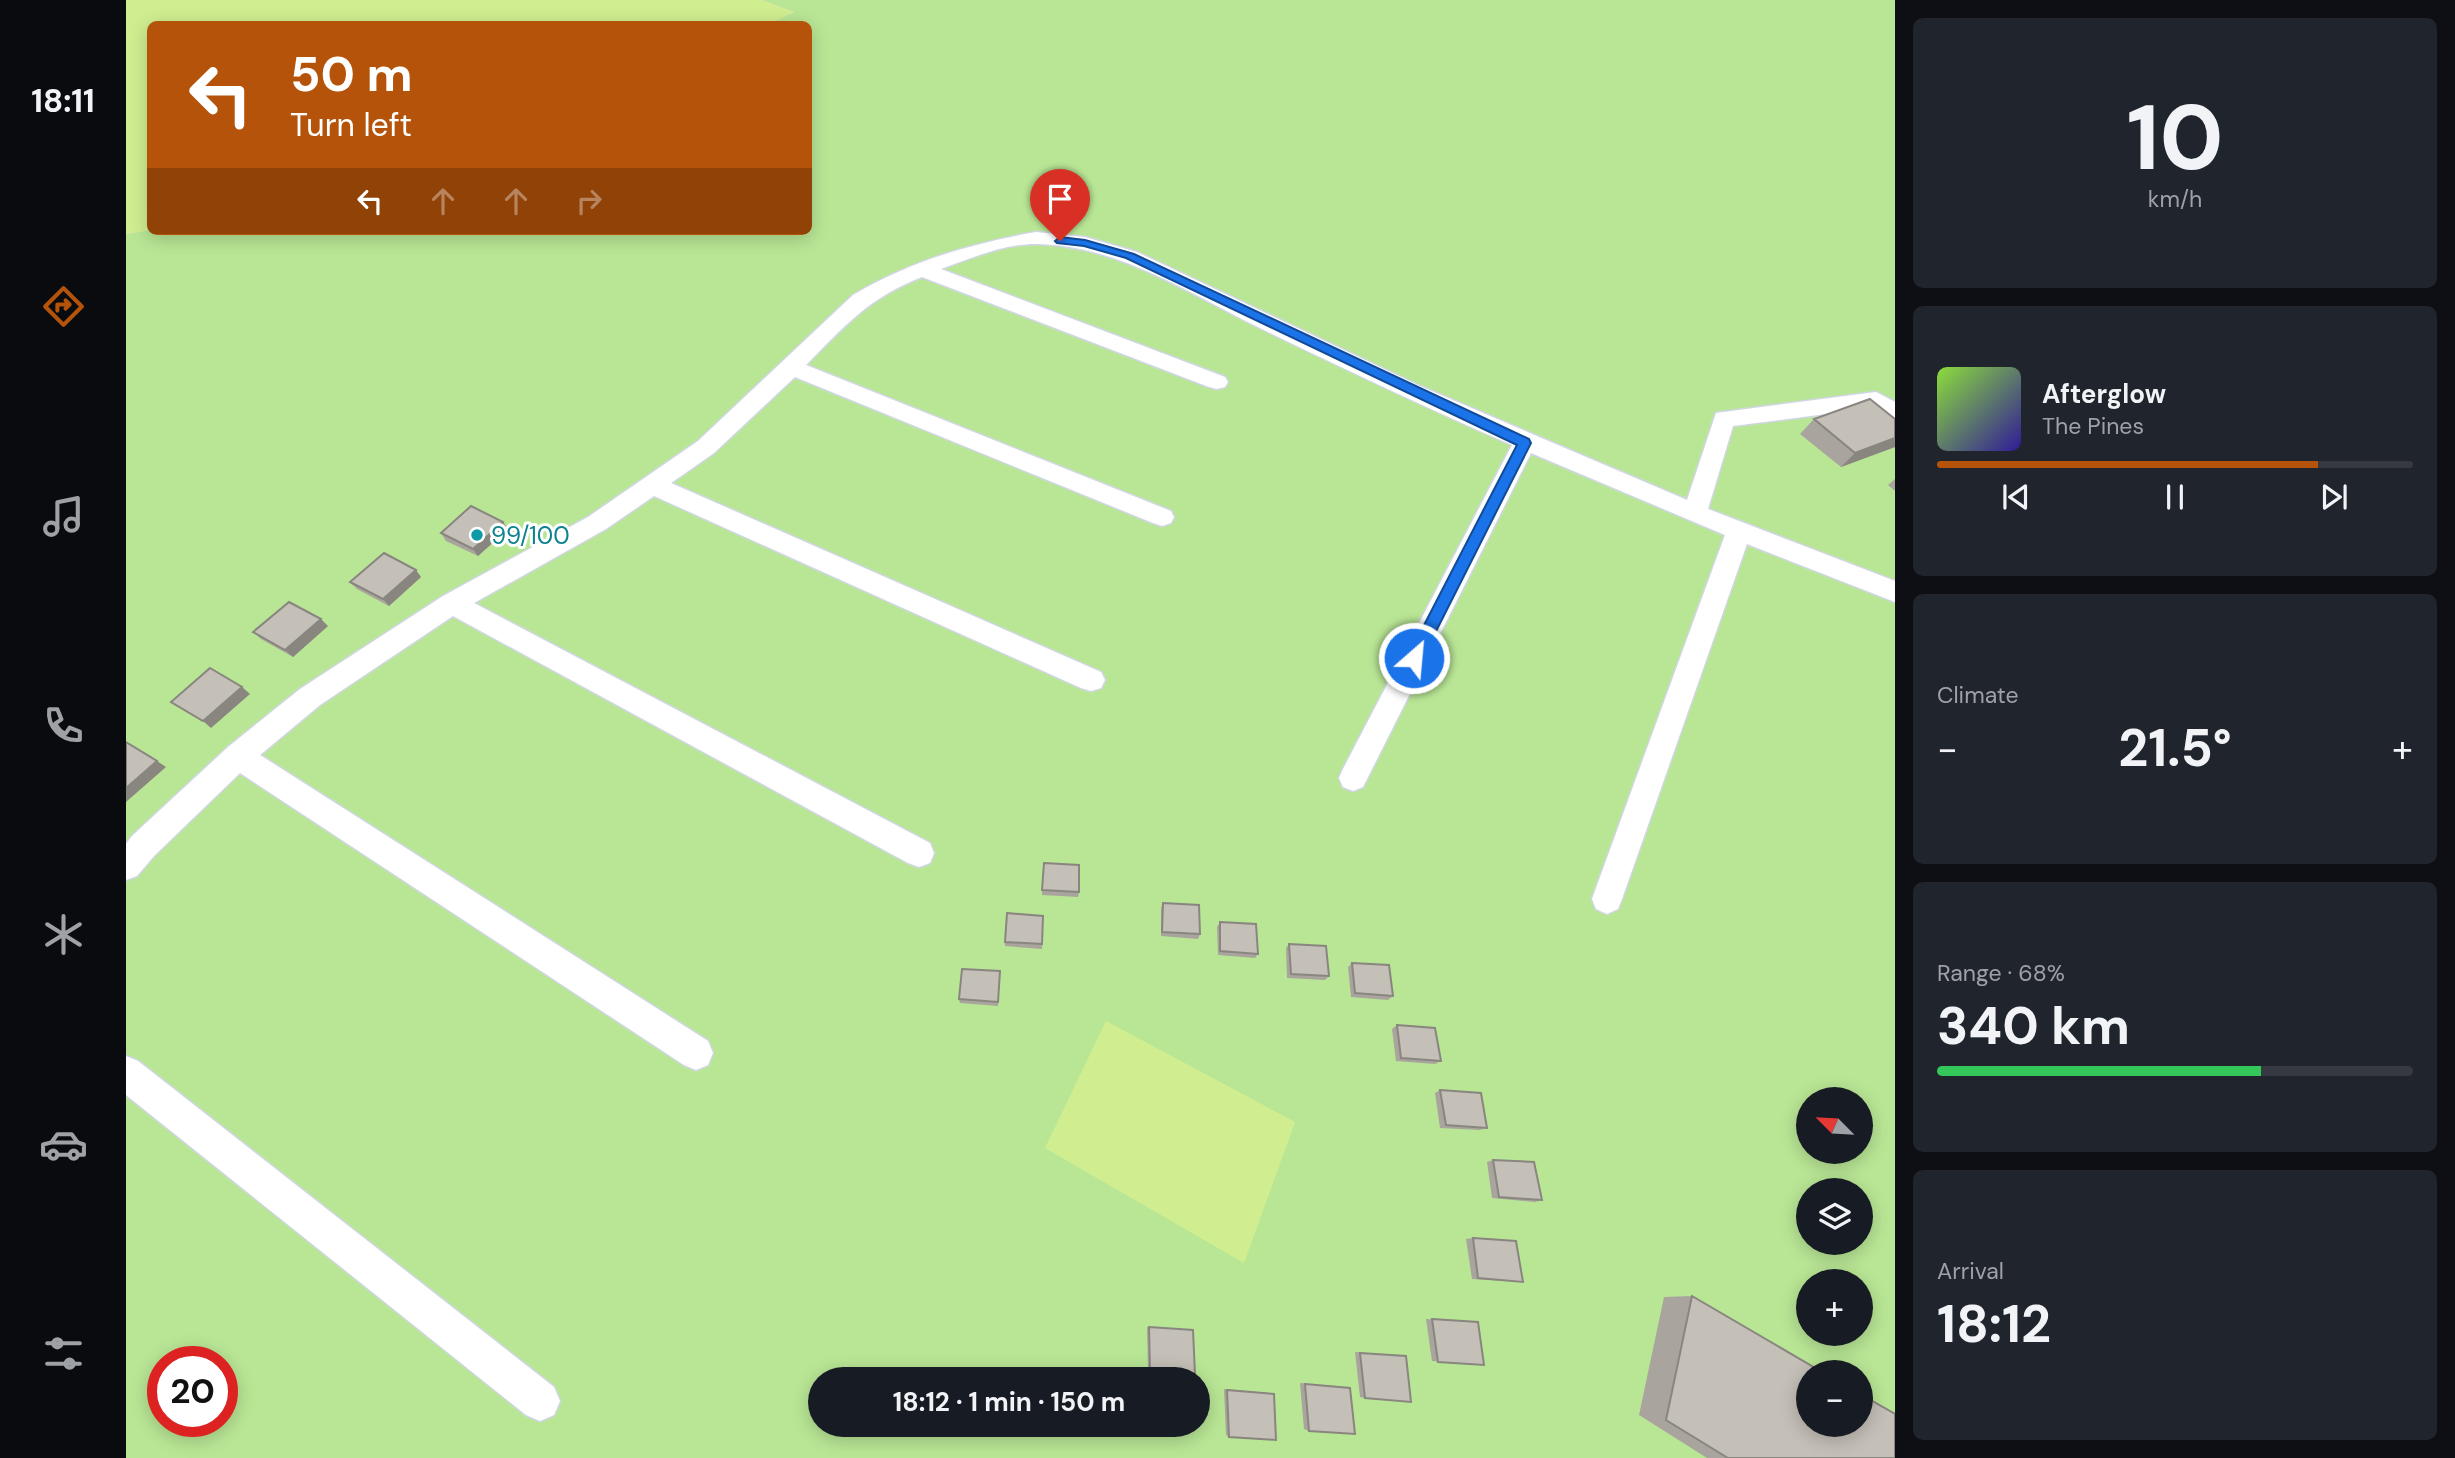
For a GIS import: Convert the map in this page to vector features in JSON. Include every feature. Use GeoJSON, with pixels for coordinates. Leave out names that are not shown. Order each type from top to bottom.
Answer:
{"type":"FeatureCollection","features":[{"type":"Feature","properties":{"kind":"lane"},"geometry":{"type":"LineString","coordinates":[[126,866],[143,846],[238,756],[310,696],[452,603],[597,523],[706,447],[860,300],[890,282],[975,249],[1036,238],[1085,243],[1130,256],[1525,443],[1739,533],[1895,592]]}},
{"type":"Feature","properties":{"kind":"lane"},"geometry":{"type":"LineString","coordinates":[[921,269],[1217,382]]}},
{"type":"Feature","properties":{"kind":"lane"},"geometry":{"type":"LineString","coordinates":[[792,367],[1163,517]]}},
{"type":"Feature","properties":{"kind":"lane"},"geometry":{"type":"LineString","coordinates":[[1695,513],[1724,419],[1876,400],[1895,412]]}},
{"type":"Feature","properties":{"kind":"lane"},"geometry":{"type":"LineString","coordinates":[[1353,778],[1525,443]]}},
{"type":"Feature","properties":{"kind":"lane"},"geometry":{"type":"LineString","coordinates":[[652,485],[1091,680]]}},
{"type":"Feature","properties":{"kind":"lane"},"geometry":{"type":"LineString","coordinates":[[1607,900],[1739,533]]}},
{"type":"Feature","properties":{"kind":"lane"},"geometry":{"type":"LineString","coordinates":[[452,603],[919,853]]}},
{"type":"Feature","properties":{"kind":"lane"},"geometry":{"type":"LineString","coordinates":[[238,756],[696,1053]]}},
{"type":"Feature","properties":{"kind":"lane"},"geometry":{"type":"LineString","coordinates":[[126,1073],[540,1401]]}},
{"type":"Feature","properties":{"kind":"green space"},"geometry":{"type":"Polygon","coordinates":[[[126,0],[761,0],[794,12],[775,21],[147,21],[147,230],[126,234],[126,0]]]}},
{"type":"Feature","properties":{"kind":"green space"},"geometry":{"type":"Polygon","coordinates":[[[761,0],[1895,0],[1895,1458],[126,1458],[126,234],[147,230],[147,235],[812,235],[812,21],[775,21],[794,12],[761,0]]]}},
{"type":"Feature","properties":{"kind":"green space"},"geometry":{"type":"Polygon","coordinates":[[[1106,1021],[1295,1122],[1244,1263],[1045,1148],[1106,1021]]]}},
{"type":"Feature","properties":{"kind":"building"},"geometry":{"type":"Polygon","coordinates":[[[1870,399],[1895,419],[1895,438],[1855,453],[1814,419],[1870,399]]]}},
{"type":"Feature","properties":{"kind":"building","name":"99/100"},"geometry":{"type":"Polygon","coordinates":[[[471,506],[503,522],[473,549],[441,533],[471,506]]]}},
{"type":"Feature","properties":{"kind":"building"},"geometry":{"type":"Polygon","coordinates":[[[384,553],[416,570],[383,599],[350,582],[384,553]]]}},
{"type":"Feature","properties":{"kind":"building"},"geometry":{"type":"Polygon","coordinates":[[[289,602],[321,619],[285,650],[253,632],[289,602]]]}},
{"type":"Feature","properties":{"kind":"building"},"geometry":{"type":"Polygon","coordinates":[[[210,668],[242,687],[203,721],[171,702],[210,668]]]}},
{"type":"Feature","properties":{"kind":"building"},"geometry":{"type":"Polygon","coordinates":[[[126,742],[157,761],[126,788],[126,742]]]}},
{"type":"Feature","properties":{"kind":"building"},"geometry":{"type":"Polygon","coordinates":[[[1044,863],[1079,865],[1079,892],[1042,890],[1044,863]]]}},
{"type":"Feature","properties":{"kind":"building"},"geometry":{"type":"Polygon","coordinates":[[[1163,903],[1199,905],[1200,934],[1162,932],[1163,903]]]}},
{"type":"Feature","properties":{"kind":"building"},"geometry":{"type":"Polygon","coordinates":[[[1007,913],[1043,916],[1042,944],[1005,942],[1007,913]]]}},
{"type":"Feature","properties":{"kind":"building"},"geometry":{"type":"Polygon","coordinates":[[[1220,922],[1256,924],[1258,954],[1220,951],[1220,922]]]}},
{"type":"Feature","properties":{"kind":"building"},"geometry":{"type":"Polygon","coordinates":[[[1289,944],[1326,946],[1329,976],[1291,974],[1289,944]]]}},
{"type":"Feature","properties":{"kind":"building"},"geometry":{"type":"Polygon","coordinates":[[[1352,963],[1389,965],[1393,996],[1355,993],[1352,963]]]}},
{"type":"Feature","properties":{"kind":"building"},"geometry":{"type":"Polygon","coordinates":[[[962,969],[1000,971],[998,1002],[959,999],[962,969]]]}},
{"type":"Feature","properties":{"kind":"building"},"geometry":{"type":"Polygon","coordinates":[[[1397,1025],[1435,1028],[1441,1061],[1401,1058],[1397,1025]]]}},
{"type":"Feature","properties":{"kind":"building"},"geometry":{"type":"Polygon","coordinates":[[[1440,1090],[1481,1093],[1487,1128],[1446,1125],[1440,1090]]]}},
{"type":"Feature","properties":{"kind":"building"},"geometry":{"type":"Polygon","coordinates":[[[1493,1160],[1534,1162],[1542,1200],[1499,1197],[1493,1160]]]}},
{"type":"Feature","properties":{"kind":"building"},"geometry":{"type":"Polygon","coordinates":[[[1473,1238],[1516,1241],[1523,1282],[1478,1278],[1473,1238]]]}},
{"type":"Feature","properties":{"kind":"building"},"geometry":{"type":"Polygon","coordinates":[[[1692,1296],[1801,1360],[1796,1360],[1796,1437],[1873,1437],[1873,1401],[1895,1414],[1895,1458],[1728,1458],[1666,1420],[1692,1296]]]}},
{"type":"Feature","properties":{"kind":"building"},"geometry":{"type":"Polygon","coordinates":[[[1432,1319],[1478,1322],[1484,1365],[1438,1362],[1432,1319]]]}},
{"type":"Feature","properties":{"kind":"building"},"geometry":{"type":"Polygon","coordinates":[[[1149,1327],[1193,1330],[1195,1367],[1150,1367],[1149,1327]]]}},
{"type":"Feature","properties":{"kind":"building"},"geometry":{"type":"Polygon","coordinates":[[[1360,1353],[1406,1356],[1411,1402],[1365,1398],[1360,1353]]]}},
{"type":"Feature","properties":{"kind":"building"},"geometry":{"type":"Polygon","coordinates":[[[1305,1384],[1350,1388],[1355,1434],[1309,1431],[1305,1384]]]}},
{"type":"Feature","properties":{"kind":"building"},"geometry":{"type":"Polygon","coordinates":[[[1227,1390],[1274,1394],[1276,1440],[1229,1437],[1227,1390]]]}},
{"type":"Feature","properties":{"kind":"place","name":"99/100"},"geometry":{"type":"Point","coordinates":[477,535]}},
{"type":"Feature","properties":{"kind":"route"},"geometry":{"type":"LineString","coordinates":[[1060,241],[1085,243],[1130,256],[1525,443],[1414,658]]}}]}
